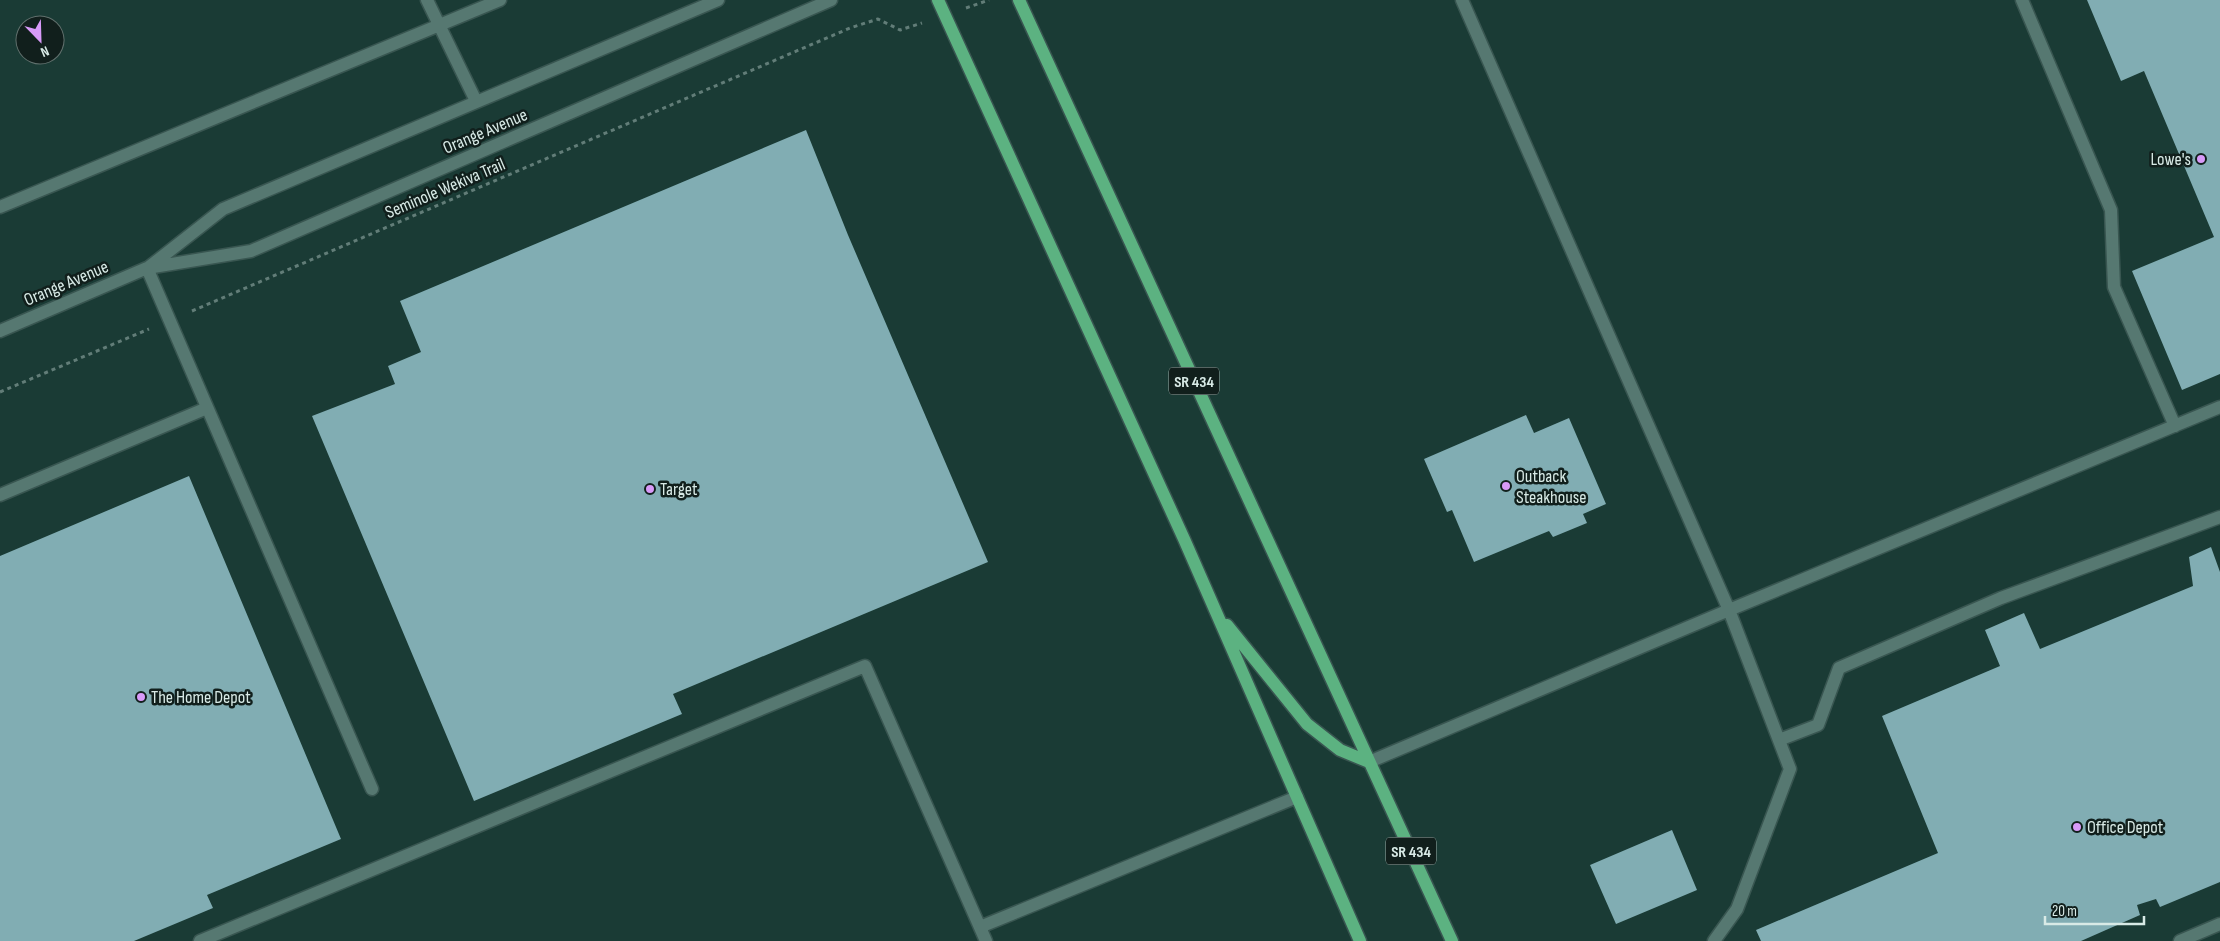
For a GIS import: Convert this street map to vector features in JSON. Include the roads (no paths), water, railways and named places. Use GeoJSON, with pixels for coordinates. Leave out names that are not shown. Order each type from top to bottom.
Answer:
{"type":"FeatureCollection","features":[{"type":"Feature","properties":{"kind":"main road"},"geometry":{"type":"LineString","coordinates":[[938,0],[1217,614],[1360,941]]}},
{"type":"Feature","properties":{"kind":"main road","name":"SR 434"},"geometry":{"type":"LineString","coordinates":[[1018,0],[1452,941]]}},
{"type":"Feature","properties":{"kind":"main road"},"geometry":{"type":"LineString","coordinates":[[1217,614],[1307,724],[1340,750],[1369,762]]}},
{"type":"Feature","properties":{"kind":"street"},"geometry":{"type":"LineString","coordinates":[[427,0],[476,101]]}},
{"type":"Feature","properties":{"kind":"street"},"geometry":{"type":"LineString","coordinates":[[0,207],[500,0]]}},
{"type":"Feature","properties":{"kind":"street","name":"Orange Avenue"},"geometry":{"type":"LineString","coordinates":[[147,268],[223,209],[718,0]]}},
{"type":"Feature","properties":{"kind":"street","name":"Orange Avenue"},"geometry":{"type":"LineString","coordinates":[[0,331],[147,268],[251,251],[831,0]]}},
{"type":"Feature","properties":{"kind":"street"},"geometry":{"type":"LineString","coordinates":[[1462,0],[1729,610],[1790,769],[1737,909],[1714,941]]}},
{"type":"Feature","properties":{"kind":"street"},"geometry":{"type":"LineString","coordinates":[[2022,0],[2111,210],[2114,287],[2175,426]]}},
{"type":"Feature","properties":{"kind":"street"},"geometry":{"type":"LineString","coordinates":[[147,268],[372,788]]}},
{"type":"Feature","properties":{"kind":"street"},"geometry":{"type":"LineString","coordinates":[[1369,762],[1729,610],[2220,407]]}},
{"type":"Feature","properties":{"kind":"street"},"geometry":{"type":"LineString","coordinates":[[0,495],[207,408]]}},
{"type":"Feature","properties":{"kind":"street"},"geometry":{"type":"LineString","coordinates":[[1779,740],[1818,725],[1839,668],[2002,598],[2220,517]]}},
{"type":"Feature","properties":{"kind":"street"},"geometry":{"type":"LineString","coordinates":[[203,940],[865,666],[986,941]]}},
{"type":"Feature","properties":{"kind":"street"},"geometry":{"type":"LineString","coordinates":[[980,927],[1297,797]]}},
{"type":"Feature","properties":{"kind":"street"},"geometry":{"type":"LineString","coordinates":[[2180,941],[2220,924]]}},
{"type":"Feature","properties":{"kind":"place","name":"Lowe's"},"geometry":{"type":"Point","coordinates":[2201,159]}},
{"type":"Feature","properties":{"kind":"place","name":"Outback Steakhouse"},"geometry":{"type":"Point","coordinates":[1506,486]}},
{"type":"Feature","properties":{"kind":"place","name":"Target"},"geometry":{"type":"Point","coordinates":[650,489]}},
{"type":"Feature","properties":{"kind":"place","name":"The Home Depot"},"geometry":{"type":"Point","coordinates":[141,697]}},
{"type":"Feature","properties":{"kind":"place","name":"Office Depot"},"geometry":{"type":"Point","coordinates":[2077,827]}}]}
